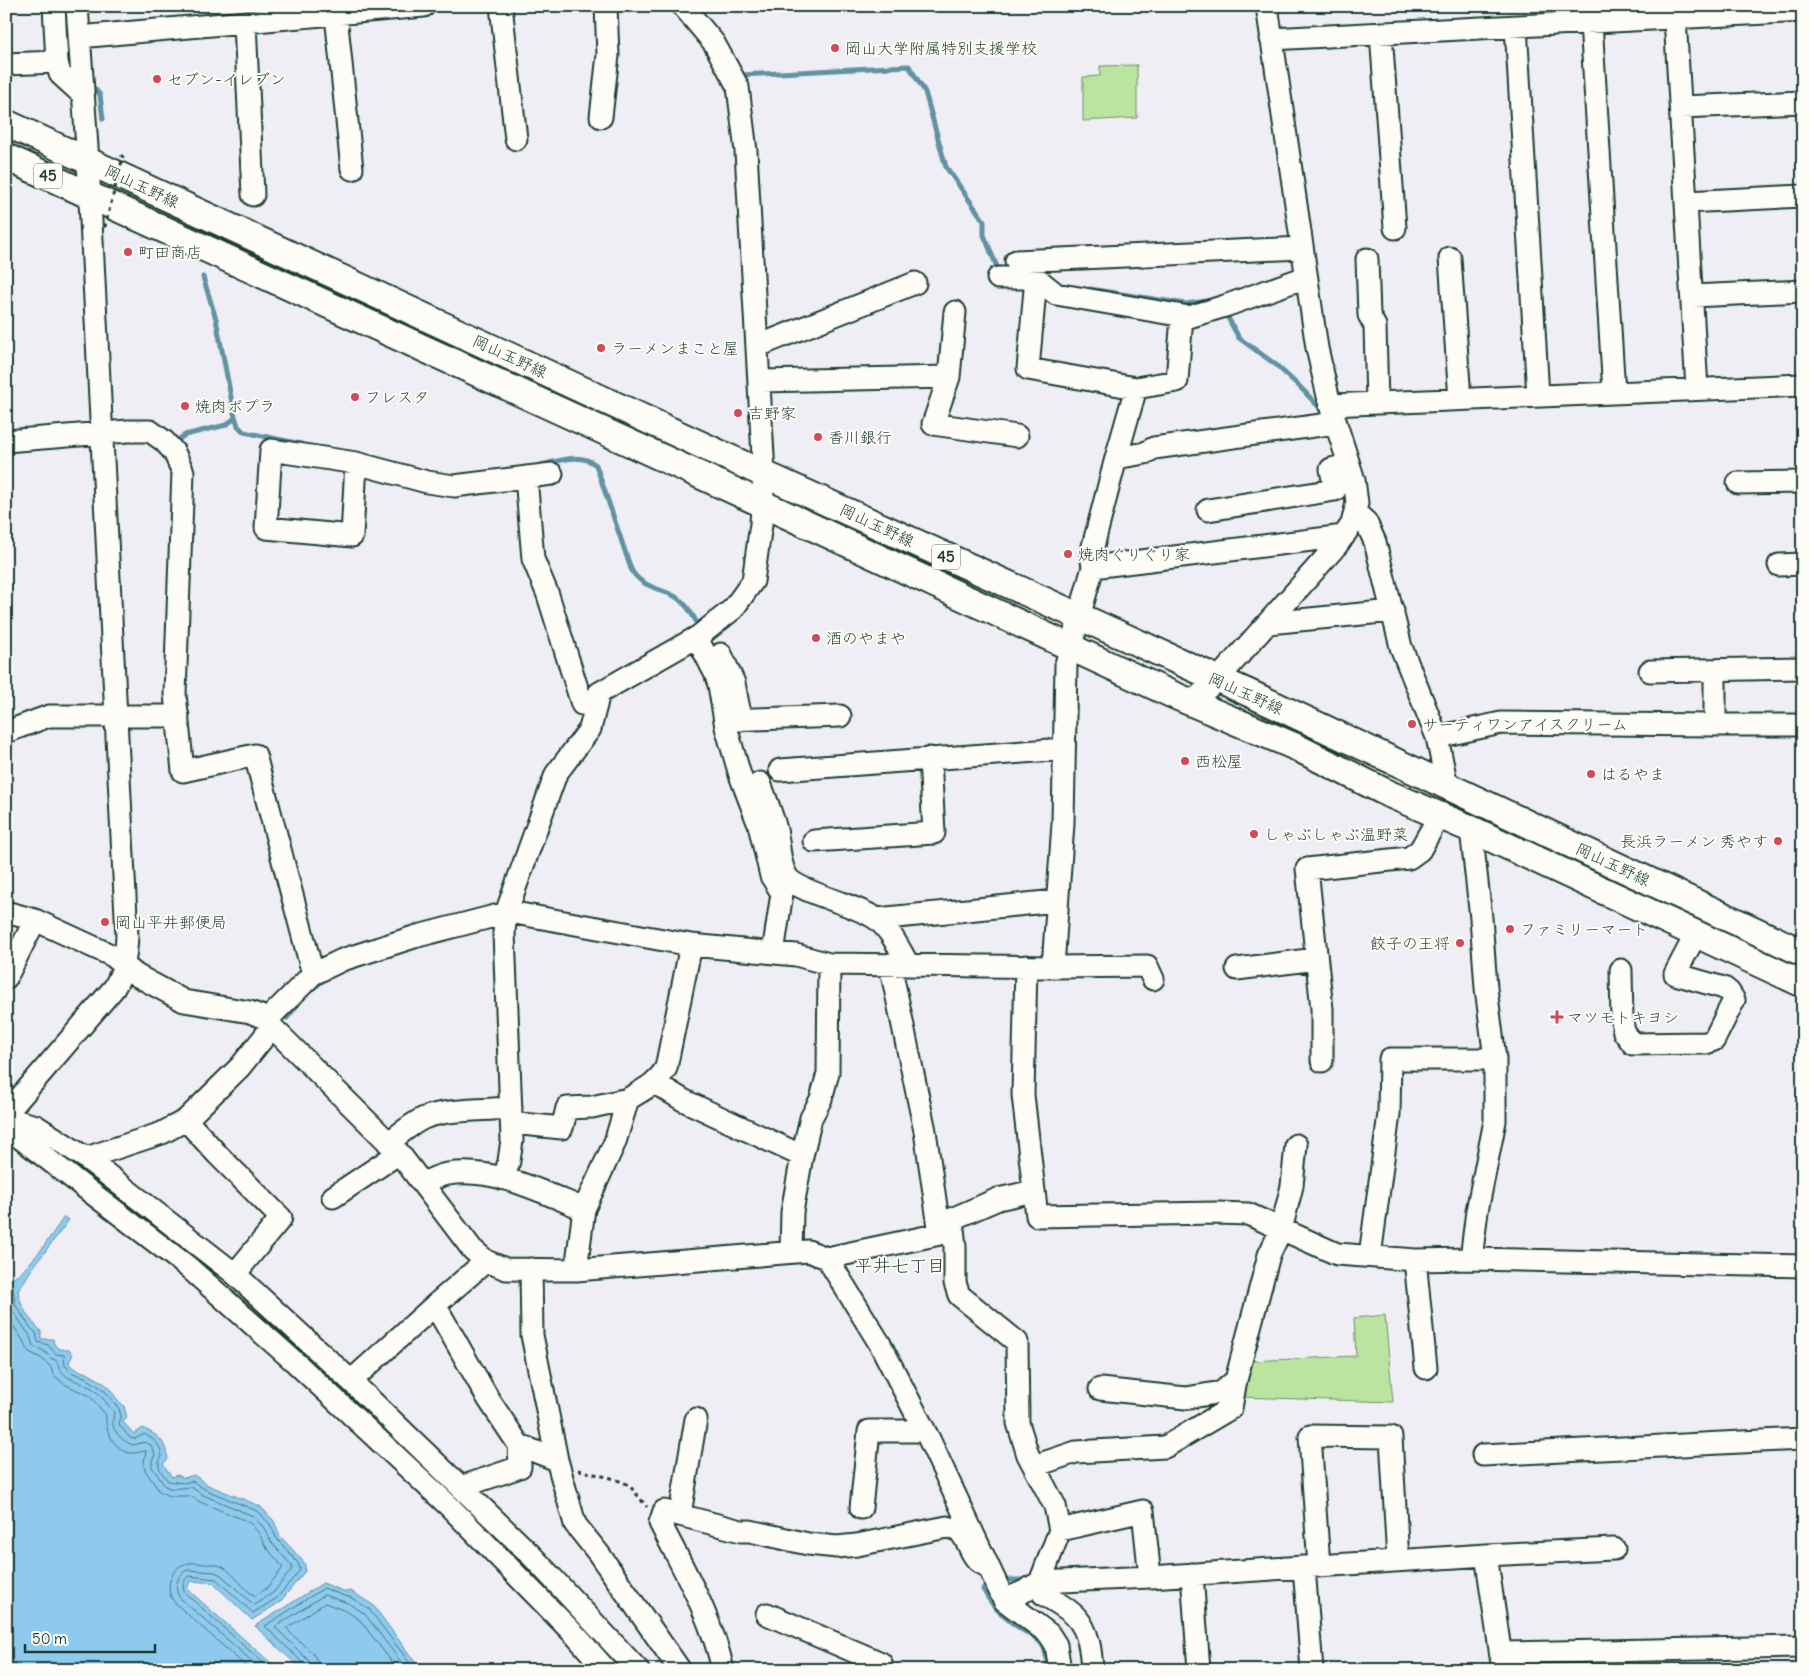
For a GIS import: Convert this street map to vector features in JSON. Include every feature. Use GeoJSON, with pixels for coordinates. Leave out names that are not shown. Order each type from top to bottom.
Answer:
{"type":"FeatureCollection","features":[{"type":"Feature","properties":{"kind":"main road","name":"岡山玉野線"},"geometry":{"type":"LineString","coordinates":[[6,123],[764,474],[1447,786],[1803,953]]}},
{"type":"Feature","properties":{"kind":"main road","name":"岡山玉野線"},"geometry":{"type":"LineString","coordinates":[[6,157],[1071,647],[1296,747],[1389,794],[1470,829],[1803,984]]}},
{"type":"Feature","properties":{"kind":"street"},"geometry":{"type":"LineString","coordinates":[[54,6],[60,74],[83,94]]}},
{"type":"Feature","properties":{"kind":"street"},"geometry":{"type":"LineString","coordinates":[[6,1114],[114,988],[125,965],[127,936],[88,161],[77,6]]}},
{"type":"Feature","properties":{"kind":"street"},"geometry":{"type":"LineString","coordinates":[[79,37],[424,6]]}},
{"type":"Feature","properties":{"kind":"street"},"geometry":{"type":"LineString","coordinates":[[501,6],[516,139]]}},
{"type":"Feature","properties":{"kind":"street"},"geometry":{"type":"LineString","coordinates":[[601,117],[608,55],[606,6]]}},
{"type":"Feature","properties":{"kind":"street"},"geometry":{"type":"LineString","coordinates":[[504,1179],[509,1161],[511,1116],[504,933],[506,913],[556,774],[590,729],[599,693],[702,634],[733,608],[753,581],[763,504],[764,474],[746,151],[738,87],[714,43],[683,6]]}},
{"type":"Feature","properties":{"kind":"street"},"geometry":{"type":"LineString","coordinates":[[1192,702],[1217,680],[1344,536],[1352,524],[1357,503],[1354,480],[1343,466],[1330,417],[1317,348],[1266,6]]}},
{"type":"Feature","properties":{"kind":"street"},"geometry":{"type":"LineString","coordinates":[[1271,39],[1803,11]]}},
{"type":"Feature","properties":{"kind":"street"},"geometry":{"type":"LineString","coordinates":[[336,15],[352,169]]}},
{"type":"Feature","properties":{"kind":"street"},"geometry":{"type":"LineString","coordinates":[[1675,18],[1698,389]]}},
{"type":"Feature","properties":{"kind":"street"},"geometry":{"type":"LineString","coordinates":[[1591,22],[1614,393]]}},
{"type":"Feature","properties":{"kind":"street"},"geometry":{"type":"LineString","coordinates":[[245,23],[253,195]]}},
{"type":"Feature","properties":{"kind":"street"},"geometry":{"type":"LineString","coordinates":[[1516,26],[1538,396]]}},
{"type":"Feature","properties":{"kind":"street"},"geometry":{"type":"LineString","coordinates":[[1381,33],[1395,228]]}},
{"type":"Feature","properties":{"kind":"street"},"geometry":{"type":"LineString","coordinates":[[6,64],[58,62]]}},
{"type":"Feature","properties":{"kind":"street"},"geometry":{"type":"LineString","coordinates":[[1681,108],[1803,102]]}},
{"type":"Feature","properties":{"kind":"street"},"geometry":{"type":"LineString","coordinates":[[1686,202],[1803,196]]}},
{"type":"Feature","properties":{"kind":"street"},"geometry":{"type":"LineString","coordinates":[[1016,261],[1302,248]]}},
{"type":"Feature","properties":{"kind":"street"},"geometry":{"type":"LineString","coordinates":[[1367,258],[1369,315],[1375,326],[1377,403]]}},
{"type":"Feature","properties":{"kind":"street"},"geometry":{"type":"LineString","coordinates":[[1450,258],[1460,400]]}},
{"type":"Feature","properties":{"kind":"street"},"geometry":{"type":"LineString","coordinates":[[998,278],[1036,278],[1056,294],[1189,317],[1306,278]]}},
{"type":"Feature","properties":{"kind":"street"},"geometry":{"type":"LineString","coordinates":[[1036,278],[1028,369],[1136,388],[1176,381],[1182,316]]}},
{"type":"Feature","properties":{"kind":"street"},"geometry":{"type":"LineString","coordinates":[[758,346],[915,284]]}},
{"type":"Feature","properties":{"kind":"street"},"geometry":{"type":"LineString","coordinates":[[1692,296],[1803,291]]}},
{"type":"Feature","properties":{"kind":"street"},"geometry":{"type":"LineString","coordinates":[[955,312],[949,377],[934,424],[1018,436]]}},
{"type":"Feature","properties":{"kind":"street"},"geometry":{"type":"LineString","coordinates":[[760,380],[949,377]]}},
{"type":"Feature","properties":{"kind":"street"},"geometry":{"type":"LineString","coordinates":[[1116,458],[1145,454],[1154,448],[1330,417],[1377,403],[1803,384]]}},
{"type":"Feature","properties":{"kind":"street"},"geometry":{"type":"LineString","coordinates":[[1053,967],[1056,901],[1063,823],[1066,664],[1093,567],[1091,554],[1136,388]]}},
{"type":"Feature","properties":{"kind":"street"},"geometry":{"type":"LineString","coordinates":[[6,441],[128,431],[150,431],[164,441],[174,452],[183,472],[176,694],[183,771],[255,755],[313,974]]}},
{"type":"Feature","properties":{"kind":"street"},"geometry":{"type":"LineString","coordinates":[[356,463],[352,536],[266,528],[271,450],[356,463],[427,482],[454,486],[552,474]]}},
{"type":"Feature","properties":{"kind":"street"},"geometry":{"type":"LineString","coordinates":[[1208,510],[1335,490],[1330,469],[1343,466]]}},
{"type":"Feature","properties":{"kind":"street"},"geometry":{"type":"LineString","coordinates":[[526,477],[533,559],[548,595],[582,704],[596,706]]}},
{"type":"Feature","properties":{"kind":"street"},"geometry":{"type":"LineString","coordinates":[[1738,483],[1803,482]]}},
{"type":"Feature","properties":{"kind":"street"},"geometry":{"type":"LineString","coordinates":[[1355,512],[1366,522],[1375,542],[1386,612],[1402,647],[1437,737],[1447,786]]}},
{"type":"Feature","properties":{"kind":"street"},"geometry":{"type":"LineString","coordinates":[[1093,567],[1344,536]]}},
{"type":"Feature","properties":{"kind":"street"},"geometry":{"type":"LineString","coordinates":[[1779,565],[1803,564]]}},
{"type":"Feature","properties":{"kind":"street"},"geometry":{"type":"LineString","coordinates":[[1268,623],[1386,612]]}},
{"type":"Feature","properties":{"kind":"street"},"geometry":{"type":"LineString","coordinates":[[702,634],[719,686],[734,720],[740,775],[764,817],[775,828],[784,870],[789,879],[798,886],[851,906],[876,919],[888,930],[899,964],[925,1131],[946,1227],[955,1247],[955,1283],[959,1295],[1017,1342],[1018,1423],[1028,1455],[1055,1506],[1060,1530],[1040,1582],[1043,1594],[1076,1617],[1085,1631],[1091,1653],[1092,1670]]}},
{"type":"Feature","properties":{"kind":"street"},"geometry":{"type":"LineString","coordinates":[[1650,670],[1803,668]]}},
{"type":"Feature","properties":{"kind":"street"},"geometry":{"type":"LineString","coordinates":[[1715,670],[1716,720]]}},
{"type":"Feature","properties":{"kind":"street"},"geometry":{"type":"LineString","coordinates":[[6,732],[49,716],[178,716]]}},
{"type":"Feature","properties":{"kind":"street"},"geometry":{"type":"LineString","coordinates":[[734,720],[840,716]]}},
{"type":"Feature","properties":{"kind":"street"},"geometry":{"type":"LineString","coordinates":[[1437,737],[1501,722],[1716,720],[1803,724]]}},
{"type":"Feature","properties":{"kind":"street"},"geometry":{"type":"LineString","coordinates":[[780,770],[1064,749]]}},
{"type":"Feature","properties":{"kind":"street"},"geometry":{"type":"LineString","coordinates":[[814,841],[934,833],[930,758]]}},
{"type":"Feature","properties":{"kind":"street"},"geometry":{"type":"LineString","coordinates":[[760,782],[771,876],[782,893],[773,953]]}},
{"type":"Feature","properties":{"kind":"street"},"geometry":{"type":"LineString","coordinates":[[1322,1061],[1322,1009],[1307,869],[1409,858],[1420,850],[1439,816]]}},
{"type":"Feature","properties":{"kind":"street"},"geometry":{"type":"LineString","coordinates":[[1470,829],[1495,1059],[1495,1121],[1470,1259]]}},
{"type":"Feature","properties":{"kind":"street"},"geometry":{"type":"LineString","coordinates":[[876,919],[1056,901]]}},
{"type":"Feature","properties":{"kind":"street"},"geometry":{"type":"LineString","coordinates":[[6,912],[35,920],[113,956],[136,975],[184,1001],[250,1012],[270,1023],[394,1148],[472,1248],[486,1262],[506,1269],[576,1270],[808,1251],[827,1258],[946,1227],[998,1199],[1034,1191]]}},
{"type":"Feature","properties":{"kind":"street"},"geometry":{"type":"LineString","coordinates":[[86,1158],[189,1123],[240,1066],[270,1023],[313,974],[342,960],[414,937],[506,913],[691,945],[796,955],[829,964],[1053,967],[1147,966],[1154,979]]}},
{"type":"Feature","properties":{"kind":"street"},"geometry":{"type":"LineString","coordinates":[[6,978],[35,920]]}},
{"type":"Feature","properties":{"kind":"street"},"geometry":{"type":"LineString","coordinates":[[1621,970],[1623,1026],[1624,1032],[1633,1044],[1706,1043],[1714,1040],[1734,1000],[1730,992],[1724,988],[1675,974],[1696,934]]}},
{"type":"Feature","properties":{"kind":"street"},"geometry":{"type":"LineString","coordinates":[[332,1197],[394,1148],[412,1124],[425,1118],[440,1114],[511,1116],[562,1128],[567,1108],[592,1107],[628,1099],[655,1083],[666,1068],[691,945]]}},
{"type":"Feature","properties":{"kind":"street"},"geometry":{"type":"LineString","coordinates":[[1237,969],[1316,959]]}},
{"type":"Feature","properties":{"kind":"street"},"geometry":{"type":"LineString","coordinates":[[791,1252],[792,1212],[802,1156],[811,1118],[822,1099],[828,1073],[829,964]]}},
{"type":"Feature","properties":{"kind":"street"},"geometry":{"type":"LineString","coordinates":[[1026,966],[1023,1095],[1037,1216],[1248,1214],[1337,1254],[1414,1260],[1470,1259],[1803,1266]]}},
{"type":"Feature","properties":{"kind":"street"},"geometry":{"type":"LineString","coordinates":[[1370,1256],[1389,1114],[1390,1059],[1495,1059]]}},
{"type":"Feature","properties":{"kind":"street"},"geometry":{"type":"LineString","coordinates":[[655,1083],[683,1100],[802,1156]]}},
{"type":"Feature","properties":{"kind":"street"},"geometry":{"type":"LineString","coordinates":[[576,1270],[584,1209],[614,1142],[628,1099]]}},
{"type":"Feature","properties":{"kind":"street"},"geometry":{"type":"LineString","coordinates":[[6,1122],[17,1121],[36,1126],[86,1158],[235,1274],[348,1379],[530,1554],[638,1670]]}},
{"type":"Feature","properties":{"kind":"street"},"geometry":{"type":"LineString","coordinates":[[189,1123],[281,1218],[235,1274]]}},
{"type":"Feature","properties":{"kind":"street"},"geometry":{"type":"LineString","coordinates":[[6,1127],[188,1267],[296,1363],[449,1506],[606,1670]]}},
{"type":"Feature","properties":{"kind":"street"},"geometry":{"type":"LineString","coordinates":[[1034,1466],[1076,1452],[1165,1447],[1231,1408],[1236,1380],[1269,1256],[1281,1230],[1292,1186],[1296,1145]]}},
{"type":"Feature","properties":{"kind":"street"},"geometry":{"type":"LineString","coordinates":[[422,1183],[445,1174],[465,1172],[504,1179],[584,1209]]}},
{"type":"Feature","properties":{"kind":"street"},"geometry":{"type":"LineString","coordinates":[[827,1258],[880,1344],[925,1431],[1004,1600],[1037,1623],[1049,1634],[1056,1645],[1060,1670]]}},
{"type":"Feature","properties":{"kind":"street"},"geometry":{"type":"LineString","coordinates":[[1414,1260],[1426,1368]]}},
{"type":"Feature","properties":{"kind":"street"},"geometry":{"type":"LineString","coordinates":[[348,1379],[486,1262]]}},
{"type":"Feature","properties":{"kind":"street"},"geometry":{"type":"LineString","coordinates":[[531,1269],[532,1335],[557,1463],[575,1524],[599,1554],[680,1670]]}},
{"type":"Feature","properties":{"kind":"street"},"geometry":{"type":"LineString","coordinates":[[435,1305],[489,1400],[519,1445],[557,1463]]}},
{"type":"Feature","properties":{"kind":"street"},"geometry":{"type":"LineString","coordinates":[[296,1363],[303,1358],[348,1379]]}},
{"type":"Feature","properties":{"kind":"street"},"geometry":{"type":"LineString","coordinates":[[1100,1389],[1186,1398],[1222,1392],[1236,1380]]}},
{"type":"Feature","properties":{"kind":"street"},"geometry":{"type":"LineString","coordinates":[[696,1418],[671,1515],[660,1523],[703,1609],[723,1670]]}},
{"type":"Feature","properties":{"kind":"street"},"geometry":{"type":"LineString","coordinates":[[861,1508],[869,1431],[925,1431]]}},
{"type":"Feature","properties":{"kind":"street"},"geometry":{"type":"LineString","coordinates":[[1312,1670],[1310,1436],[1391,1437],[1398,1561]]}},
{"type":"Feature","properties":{"kind":"street"},"geometry":{"type":"LineString","coordinates":[[1483,1455],[1803,1439]]}},
{"type":"Feature","properties":{"kind":"street"},"geometry":{"type":"LineString","coordinates":[[461,1487],[520,1467],[519,1445]]}},
{"type":"Feature","properties":{"kind":"street"},"geometry":{"type":"LineString","coordinates":[[1060,1530],[1143,1511],[1150,1577]]}},
{"type":"Feature","properties":{"kind":"street"},"geometry":{"type":"LineString","coordinates":[[671,1515],[740,1530],[750,1530],[808,1544],[837,1547],[857,1545],[947,1527],[959,1531],[981,1564],[988,1566]]}},
{"type":"Feature","properties":{"kind":"street"},"geometry":{"type":"LineString","coordinates":[[1004,1600],[1040,1582],[1614,1549]]}},
{"type":"Feature","properties":{"kind":"street"},"geometry":{"type":"LineString","coordinates":[[1486,1555],[1502,1661],[1803,1647]]}},
{"type":"Feature","properties":{"kind":"street"},"geometry":{"type":"LineString","coordinates":[[1192,1574],[1199,1670]]}},
{"type":"Feature","properties":{"kind":"street"},"geometry":{"type":"LineString","coordinates":[[767,1614],[881,1663],[879,1670]]}},
{"type":"Feature","properties":{"kind":"path"},"geometry":{"type":"LineString","coordinates":[[106,227],[124,157],[121,155]]}},
{"type":"Feature","properties":{"kind":"path"},"geometry":{"type":"LineString","coordinates":[[557,1463],[614,1479],[628,1485],[644,1505],[671,1515]]}},
{"type":"Feature","properties":{"kind":"green space"},"geometry":{"type":"Polygon","coordinates":[[[1137,65],[1137,118],[1083,121],[1083,77],[1100,76],[1100,66],[1137,65]]]}},
{"type":"Feature","properties":{"kind":"green space"},"geometry":{"type":"Polygon","coordinates":[[[1385,1315],[1393,1402],[1239,1397],[1250,1361],[1356,1356],[1354,1318],[1385,1315]]]}},
{"type":"Feature","properties":{"kind":"water"},"geometry":{"type":"Polygon","coordinates":[[[64,1217],[69,1220],[18,1291],[23,1307],[41,1331],[41,1339],[53,1339],[58,1348],[69,1350],[73,1355],[69,1364],[109,1387],[124,1406],[127,1418],[123,1422],[134,1434],[143,1428],[160,1439],[165,1447],[168,1459],[163,1464],[172,1477],[177,1475],[184,1478],[194,1475],[208,1485],[260,1506],[274,1521],[280,1536],[302,1560],[305,1565],[305,1571],[280,1602],[252,1620],[213,1583],[190,1581],[187,1589],[279,1670],[6,1670],[6,1282],[20,1274],[41,1250],[64,1217]]]}},
{"type":"Feature","properties":{"kind":"water"},"geometry":{"type":"Polygon","coordinates":[[[323,1583],[346,1592],[351,1591],[373,1605],[421,1670],[302,1670],[255,1626],[323,1583]]]}},
{"type":"Feature","properties":{"kind":"waterway"},"geometry":{"type":"LineString","coordinates":[[739,73],[741,75],[909,66],[925,92],[946,167],[984,221],[984,235],[997,267],[1003,269]]}},
{"type":"Feature","properties":{"kind":"waterway"},"geometry":{"type":"LineString","coordinates":[[95,89],[100,95],[103,119]]}},
{"type":"Feature","properties":{"kind":"waterway"},"geometry":{"type":"LineString","coordinates":[[203,277],[216,319],[238,426],[244,432],[301,444]]}},
{"type":"Feature","properties":{"kind":"waterway"},"geometry":{"type":"LineString","coordinates":[[1090,289],[1186,304],[1207,301]]}},
{"type":"Feature","properties":{"kind":"waterway"},"geometry":{"type":"LineString","coordinates":[[1225,312],[1239,338],[1275,364],[1300,387],[1319,407],[1322,415]]}},
{"type":"Feature","properties":{"kind":"waterway"},"geometry":{"type":"LineString","coordinates":[[172,444],[185,435],[226,425],[235,418]]}},
{"type":"Feature","properties":{"kind":"waterway"},"geometry":{"type":"LineString","coordinates":[[541,465],[577,458],[590,461],[596,465],[631,569],[640,580],[676,597],[684,603],[700,628]]}},
{"type":"Feature","properties":{"kind":"waterway"},"geometry":{"type":"LineString","coordinates":[[311,990],[328,977]]}},
{"type":"Feature","properties":{"kind":"waterway"},"geometry":{"type":"LineString","coordinates":[[287,1018],[303,998]]}},
{"type":"Feature","properties":{"kind":"waterway"},"geometry":{"type":"LineString","coordinates":[[1006,1580],[1029,1580]]}},
{"type":"Feature","properties":{"kind":"waterway"},"geometry":{"type":"LineString","coordinates":[[987,1583],[983,1589],[1002,1615],[1041,1643],[1047,1658],[1048,1670]]}},
{"type":"Feature","properties":{"kind":"place","name":"岡山大学附属特別支援学校"},"geometry":{"type":"Point","coordinates":[835,48]}},
{"type":"Feature","properties":{"kind":"place","name":"セブン-イレブン"},"geometry":{"type":"Point","coordinates":[157,79]}},
{"type":"Feature","properties":{"kind":"place","name":"町田商店"},"geometry":{"type":"Point","coordinates":[128,252]}},
{"type":"Feature","properties":{"kind":"place","name":"ラーメンまこと屋"},"geometry":{"type":"Point","coordinates":[601,348]}},
{"type":"Feature","properties":{"kind":"place","name":"フレスタ"},"geometry":{"type":"Point","coordinates":[355,397]}},
{"type":"Feature","properties":{"kind":"place","name":"焼肉ポプラ"},"geometry":{"type":"Point","coordinates":[185,406]}},
{"type":"Feature","properties":{"kind":"place","name":"吉野家"},"geometry":{"type":"Point","coordinates":[738,413]}},
{"type":"Feature","properties":{"kind":"place","name":"香川銀行"},"geometry":{"type":"Point","coordinates":[818,437]}},
{"type":"Feature","properties":{"kind":"place","name":"焼肉ぐりぐり家"},"geometry":{"type":"Point","coordinates":[1068,554]}},
{"type":"Feature","properties":{"kind":"place","name":"酒のやまや"},"geometry":{"type":"Point","coordinates":[816,638]}},
{"type":"Feature","properties":{"kind":"place","name":"サーティワンアイスクリーム"},"geometry":{"type":"Point","coordinates":[1412,724]}},
{"type":"Feature","properties":{"kind":"place","name":"西松屋"},"geometry":{"type":"Point","coordinates":[1185,761]}},
{"type":"Feature","properties":{"kind":"place","name":"はるやま"},"geometry":{"type":"Point","coordinates":[1591,774]}},
{"type":"Feature","properties":{"kind":"place","name":"しゃぶしゃぶ温野菜"},"geometry":{"type":"Point","coordinates":[1254,834]}},
{"type":"Feature","properties":{"kind":"place","name":"長浜ラーメン 秀やす"},"geometry":{"type":"Point","coordinates":[1778,841]}},
{"type":"Feature","properties":{"kind":"place","name":"岡山平井郵便局"},"geometry":{"type":"Point","coordinates":[105,922]}},
{"type":"Feature","properties":{"kind":"place","name":"ファミリーマート"},"geometry":{"type":"Point","coordinates":[1510,929]}},
{"type":"Feature","properties":{"kind":"place","name":"餃子の王将"},"geometry":{"type":"Point","coordinates":[1460,943]}},
{"type":"Feature","properties":{"kind":"place","name":"マツモトキヨシ"},"geometry":{"type":"Point","coordinates":[1557,1017]}},
{"type":"Feature","properties":{"kind":"district","name":"平井七丁目"},"geometry":{"type":"Point","coordinates":[900,1266]}}]}
